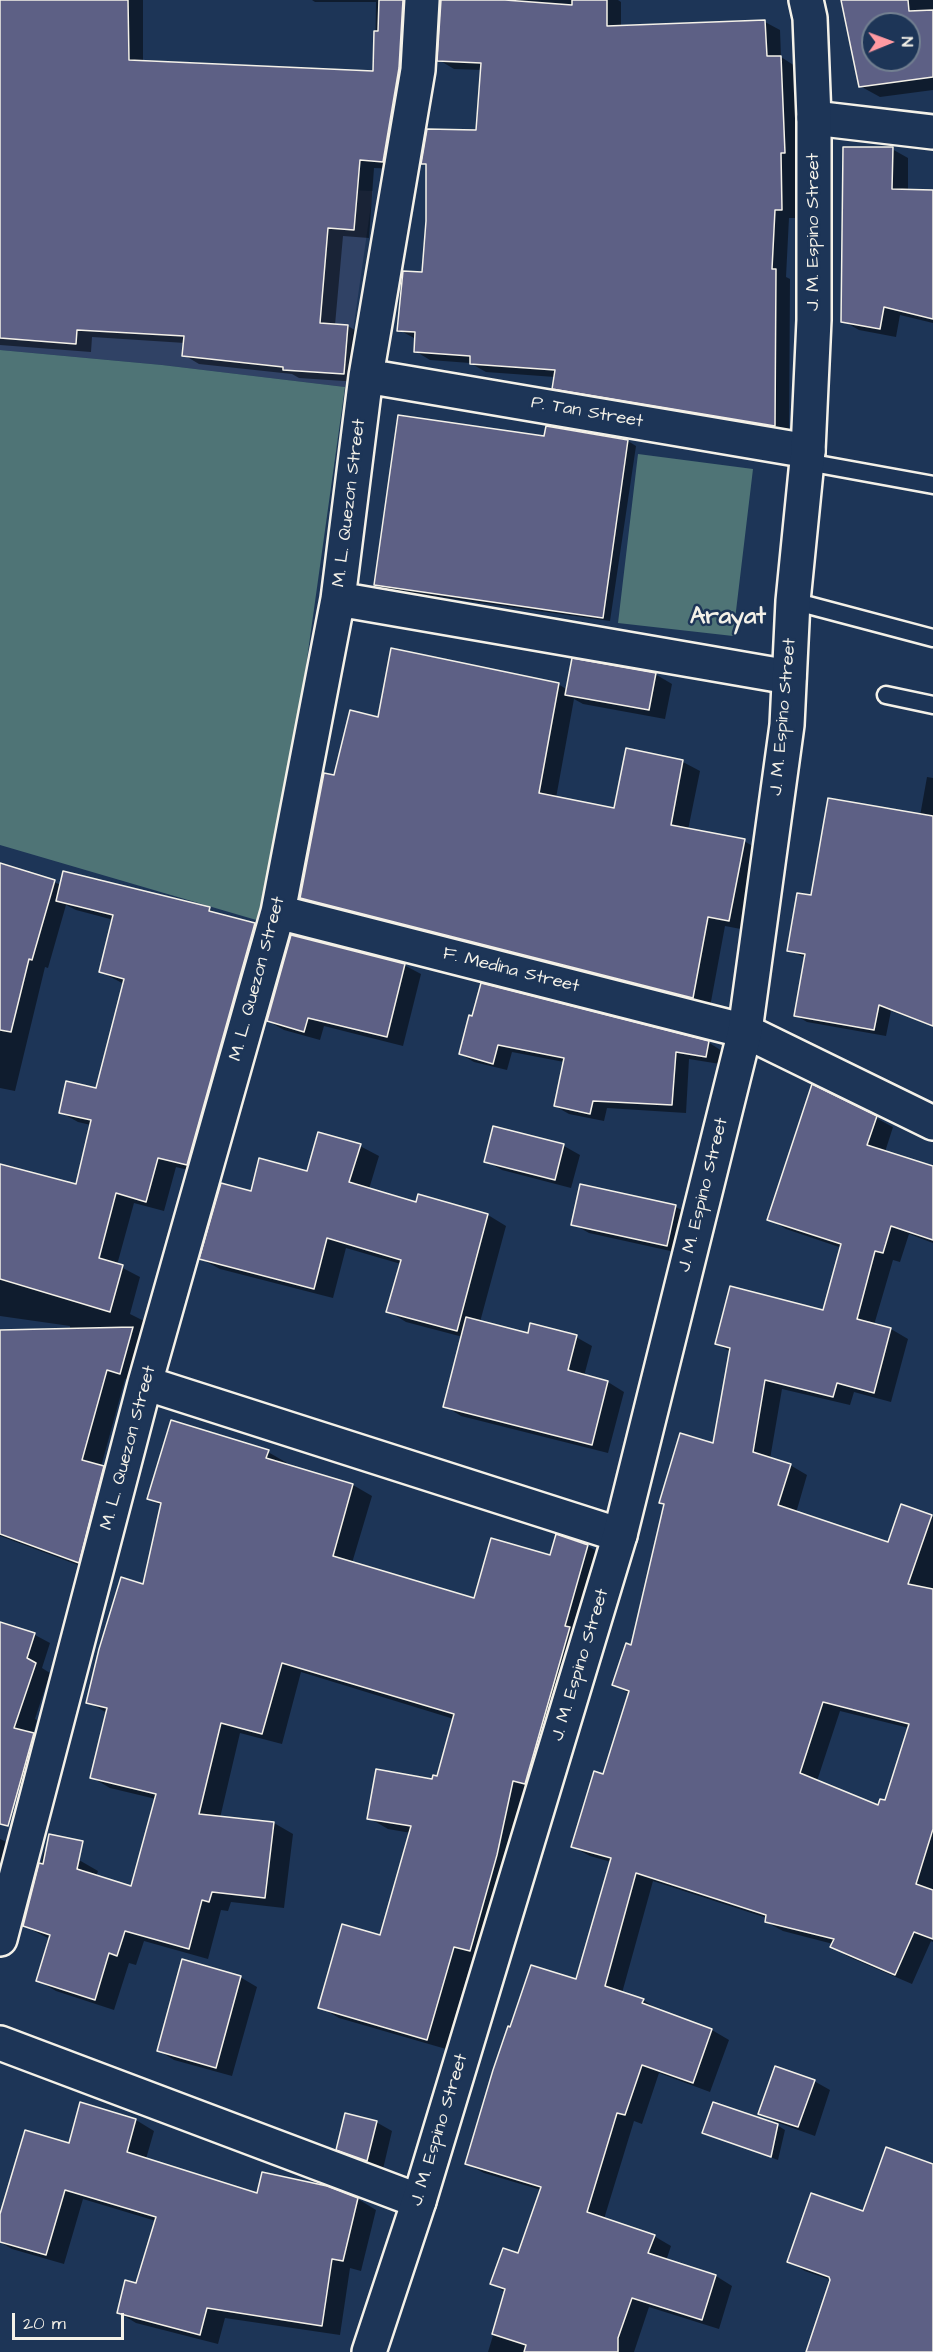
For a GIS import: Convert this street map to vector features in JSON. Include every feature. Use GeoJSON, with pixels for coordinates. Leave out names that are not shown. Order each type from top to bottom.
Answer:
{"type":"FeatureCollection","features":[{"type":"Feature","properties":{"kind":"street","name":"M. L. Quezon Street"},"geometry":{"type":"LineString","coordinates":[[0,1939],[146,1383],[278,912],[338,599],[366,376],[418,70],[422,0]]}},
{"type":"Feature","properties":{"kind":"street","name":"J. M. Espino Street"},"geometry":{"type":"LineString","coordinates":[[369,2352],[418,2201],[620,1535],[745,1030],[787,725],[794,601],[808,456],[814,320],[814,118],[810,18],[806,0]]}},
{"type":"Feature","properties":{"kind":"street"},"geometry":{"type":"LineString","coordinates":[[814,118],[933,132]]}},
{"type":"Feature","properties":{"kind":"street","name":"P. Tan Street"},"geometry":{"type":"LineString","coordinates":[[366,376],[808,456]]}},
{"type":"Feature","properties":{"kind":"street"},"geometry":{"type":"LineString","coordinates":[[338,599],[789,677]]}},
{"type":"Feature","properties":{"kind":"street","name":"F. Medina Street"},"geometry":{"type":"LineString","coordinates":[[278,912],[745,1030],[933,1123]]}},
{"type":"Feature","properties":{"kind":"street"},"geometry":{"type":"LineString","coordinates":[[146,1383],[620,1535]]}},
{"type":"Feature","properties":{"kind":"street"},"geometry":{"type":"LineString","coordinates":[[0,2043],[418,2201]]}},
{"type":"Feature","properties":{"kind":"lane"},"geometry":{"type":"LineString","coordinates":[[808,456],[933,485]]}},
{"type":"Feature","properties":{"kind":"lane"},"geometry":{"type":"LineString","coordinates":[[794,601],[933,638]]}},
{"type":"Feature","properties":{"kind":"lane"},"geometry":{"type":"LineString","coordinates":[[886,695],[933,705]]}},
{"type":"Feature","properties":{"kind":"shaded area"},"geometry":{"type":"Polygon","coordinates":[[[0,175],[373,191],[345,387],[162,365],[0,350],[0,175]]]}},
{"type":"Feature","properties":{"kind":"green space"},"geometry":{"type":"Polygon","coordinates":[[[0,350],[162,365],[345,387],[270,924],[0,845],[0,350]]]}},
{"type":"Feature","properties":{"kind":"green space"},"geometry":{"type":"Polygon","coordinates":[[[638,454],[753,469],[733,636],[618,623],[638,454]]]}},
{"type":"Feature","properties":{"kind":"building"},"geometry":{"type":"Polygon","coordinates":[[[0,0],[128,0],[129,60],[373,71],[374,31],[378,31],[379,0],[403,0],[399,68],[383,162],[360,160],[354,230],[328,228],[320,323],[348,325],[344,374],[283,370],[283,367],[182,356],[184,336],[77,330],[76,344],[0,338],[0,0]]]}},
{"type":"Feature","properties":{"kind":"building"},"geometry":{"type":"Polygon","coordinates":[[[441,0],[505,0],[572,5],[572,0],[607,0],[607,26],[765,20],[767,56],[781,56],[785,153],[781,153],[782,210],[775,210],[772,269],[776,269],[775,426],[552,389],[555,370],[470,364],[470,356],[414,352],[415,332],[397,331],[403,271],[422,272],[426,221],[426,164],[421,164],[427,129],[476,130],[481,63],[437,61],[441,0]]]}},
{"type":"Feature","properties":{"kind":"building"},"geometry":{"type":"Polygon","coordinates":[[[841,0],[908,0],[909,11],[933,10],[933,77],[859,87],[841,0]]]}},
{"type":"Feature","properties":{"kind":"building"},"geometry":{"type":"Polygon","coordinates":[[[843,147],[893,147],[892,189],[933,190],[933,319],[884,307],[880,329],[841,322],[843,147]]]}},
{"type":"Feature","properties":{"kind":"building"},"geometry":{"type":"Polygon","coordinates":[[[398,415],[544,436],[546,426],[628,440],[603,618],[374,585],[398,415]]]}},
{"type":"Feature","properties":{"kind":"building"},"geometry":{"type":"Polygon","coordinates":[[[391,648],[559,683],[539,793],[614,808],[626,748],[683,760],[671,825],[745,839],[729,921],[708,917],[693,998],[300,898],[324,773],[334,775],[350,710],[378,717],[391,648]]]}},
{"type":"Feature","properties":{"kind":"building"},"geometry":{"type":"Polygon","coordinates":[[[572,658],[656,673],[649,710],[565,695],[572,658]]]}},
{"type":"Feature","properties":{"kind":"building"},"geometry":{"type":"Polygon","coordinates":[[[828,798],[933,816],[933,1026],[879,1005],[874,1030],[794,1016],[805,954],[787,951],[797,893],[811,895],[828,798]]]}},
{"type":"Feature","properties":{"kind":"building"},"geometry":{"type":"Polygon","coordinates":[[[0,863],[55,880],[32,960],[29,959],[11,1032],[0,1030],[0,863]]]}},
{"type":"Feature","properties":{"kind":"building"},"geometry":{"type":"Polygon","coordinates":[[[63,871],[210,907],[209,911],[255,923],[187,1165],[158,1158],[146,1202],[116,1193],[99,1258],[123,1265],[110,1312],[0,1279],[0,1164],[76,1184],[91,1120],[59,1113],[66,1081],[96,1088],[124,979],[99,972],[113,915],[56,901],[63,871]]]}},
{"type":"Feature","properties":{"kind":"building"},"geometry":{"type":"Polygon","coordinates":[[[291,935],[405,964],[387,1037],[308,1018],[304,1032],[267,1021],[291,935]]]}},
{"type":"Feature","properties":{"kind":"building"},"geometry":{"type":"Polygon","coordinates":[[[481,983],[709,1041],[706,1057],[676,1052],[672,1105],[593,1101],[590,1114],[554,1106],[564,1058],[498,1045],[493,1064],[459,1054],[469,1015],[472,1016],[481,983]]]}},
{"type":"Feature","properties":{"kind":"building"},"geometry":{"type":"Polygon","coordinates":[[[812,1084],[877,1116],[867,1145],[933,1166],[933,1240],[891,1226],[883,1253],[875,1251],[857,1319],[891,1328],[874,1393],[837,1383],[833,1397],[765,1380],[753,1452],[791,1464],[778,1505],[888,1542],[901,1504],[932,1515],[908,1584],[933,1589],[933,1829],[916,1884],[933,1890],[933,1939],[914,1932],[895,1975],[830,1947],[834,1939],[765,1922],[766,1915],[636,1873],[605,1986],[644,1999],[642,2003],[712,2029],[693,2083],[642,2065],[625,2115],[617,2113],[587,2212],[655,2235],[648,2253],[716,2275],[702,2320],[632,2298],[618,2338],[618,2352],[524,2352],[526,2345],[492,2334],[505,2289],[490,2284],[503,2248],[518,2253],[541,2187],[465,2164],[493,2070],[531,1965],[576,1979],[611,1858],[571,1847],[594,1771],[603,1774],[629,1691],[612,1685],[626,1643],[631,1645],[664,1504],[659,1503],[680,1433],[713,1443],[730,1348],[715,1344],[730,1286],[823,1310],[841,1244],[767,1220],[812,1084]],[[823,1702],[800,1773],[878,1805],[880,1799],[885,1800],[909,1724],[823,1702]]]}},
{"type":"Feature","properties":{"kind":"building"},"geometry":{"type":"Polygon","coordinates":[[[493,1126],[564,1144],[555,1180],[484,1162],[493,1126]]]}},
{"type":"Feature","properties":{"kind":"building"},"geometry":{"type":"Polygon","coordinates":[[[318,1132],[361,1144],[349,1182],[416,1202],[418,1194],[488,1214],[457,1331],[386,1312],[401,1260],[327,1238],[314,1289],[199,1259],[221,1183],[251,1191],[259,1158],[307,1171],[318,1132]]]}},
{"type":"Feature","properties":{"kind":"building"},"geometry":{"type":"Polygon","coordinates":[[[580,1184],[676,1205],[667,1246],[571,1225],[580,1184]]]}},
{"type":"Feature","properties":{"kind":"building"},"geometry":{"type":"Polygon","coordinates":[[[466,1317],[528,1333],[530,1323],[577,1335],[568,1370],[608,1381],[592,1445],[443,1407],[466,1317]]]}},
{"type":"Feature","properties":{"kind":"building"},"geometry":{"type":"Polygon","coordinates":[[[133,1327],[120,1374],[107,1370],[82,1460],[104,1466],[79,1563],[0,1534],[0,1330],[133,1327]]]}},
{"type":"Feature","properties":{"kind":"building"},"geometry":{"type":"Polygon","coordinates":[[[171,1420],[269,1450],[266,1458],[353,1484],[333,1556],[474,1598],[491,1538],[550,1555],[556,1534],[588,1545],[565,1626],[570,1627],[525,1784],[513,1781],[497,1855],[470,1951],[454,1947],[427,2040],[318,2008],[342,1924],[380,1935],[411,1826],[367,1819],[376,1769],[432,1779],[433,1775],[437,1776],[454,1714],[282,1663],[262,1734],[221,1723],[199,1814],[274,1822],[265,1898],[212,1892],[209,1902],[202,1900],[189,1949],[125,1931],[117,1956],[109,1953],[95,2000],[36,1981],[50,1935],[23,1926],[39,1863],[43,1864],[49,1834],[83,1841],[77,1869],[131,1886],[156,1794],[90,1778],[107,1708],[86,1703],[99,1649],[121,1577],[143,1584],[161,1503],[147,1499],[171,1420]]]}},
{"type":"Feature","properties":{"kind":"building"},"geometry":{"type":"Polygon","coordinates":[[[0,1622],[35,1633],[27,1658],[36,1663],[14,1728],[34,1733],[8,1826],[0,1824],[0,1622]]]}},
{"type":"Feature","properties":{"kind":"building"},"geometry":{"type":"Polygon","coordinates":[[[182,1959],[241,1976],[216,2068],[157,2051],[182,1959]]]}},
{"type":"Feature","properties":{"kind":"building"},"geometry":{"type":"Polygon","coordinates":[[[775,2066],[815,2080],[798,2127],[758,2114],[775,2066]]]}},
{"type":"Feature","properties":{"kind":"building"},"geometry":{"type":"Polygon","coordinates":[[[80,2102],[136,2119],[127,2152],[257,2193],[262,2172],[327,2186],[358,2198],[343,2261],[332,2259],[322,2326],[207,2308],[200,2335],[117,2313],[125,2280],[136,2283],[156,2217],[65,2190],[46,2255],[0,2242],[0,2214],[25,2130],[69,2143],[80,2102]]]}},
{"type":"Feature","properties":{"kind":"building"},"geometry":{"type":"Polygon","coordinates":[[[713,2102],[778,2124],[771,2157],[702,2133],[713,2102]]]}},
{"type":"Feature","properties":{"kind":"building"},"geometry":{"type":"Polygon","coordinates":[[[345,2113],[377,2121],[367,2161],[336,2150],[345,2113]]]}},
{"type":"Feature","properties":{"kind":"building"},"geometry":{"type":"Polygon","coordinates":[[[886,2147],[933,2164],[933,2352],[806,2352],[830,2280],[829,2277],[787,2262],[811,2193],[863,2211],[886,2147]]]}},
{"type":"Feature","properties":{"kind":"district","name":"Arayat"},"geometry":{"type":"Point","coordinates":[728,618]}}]}
